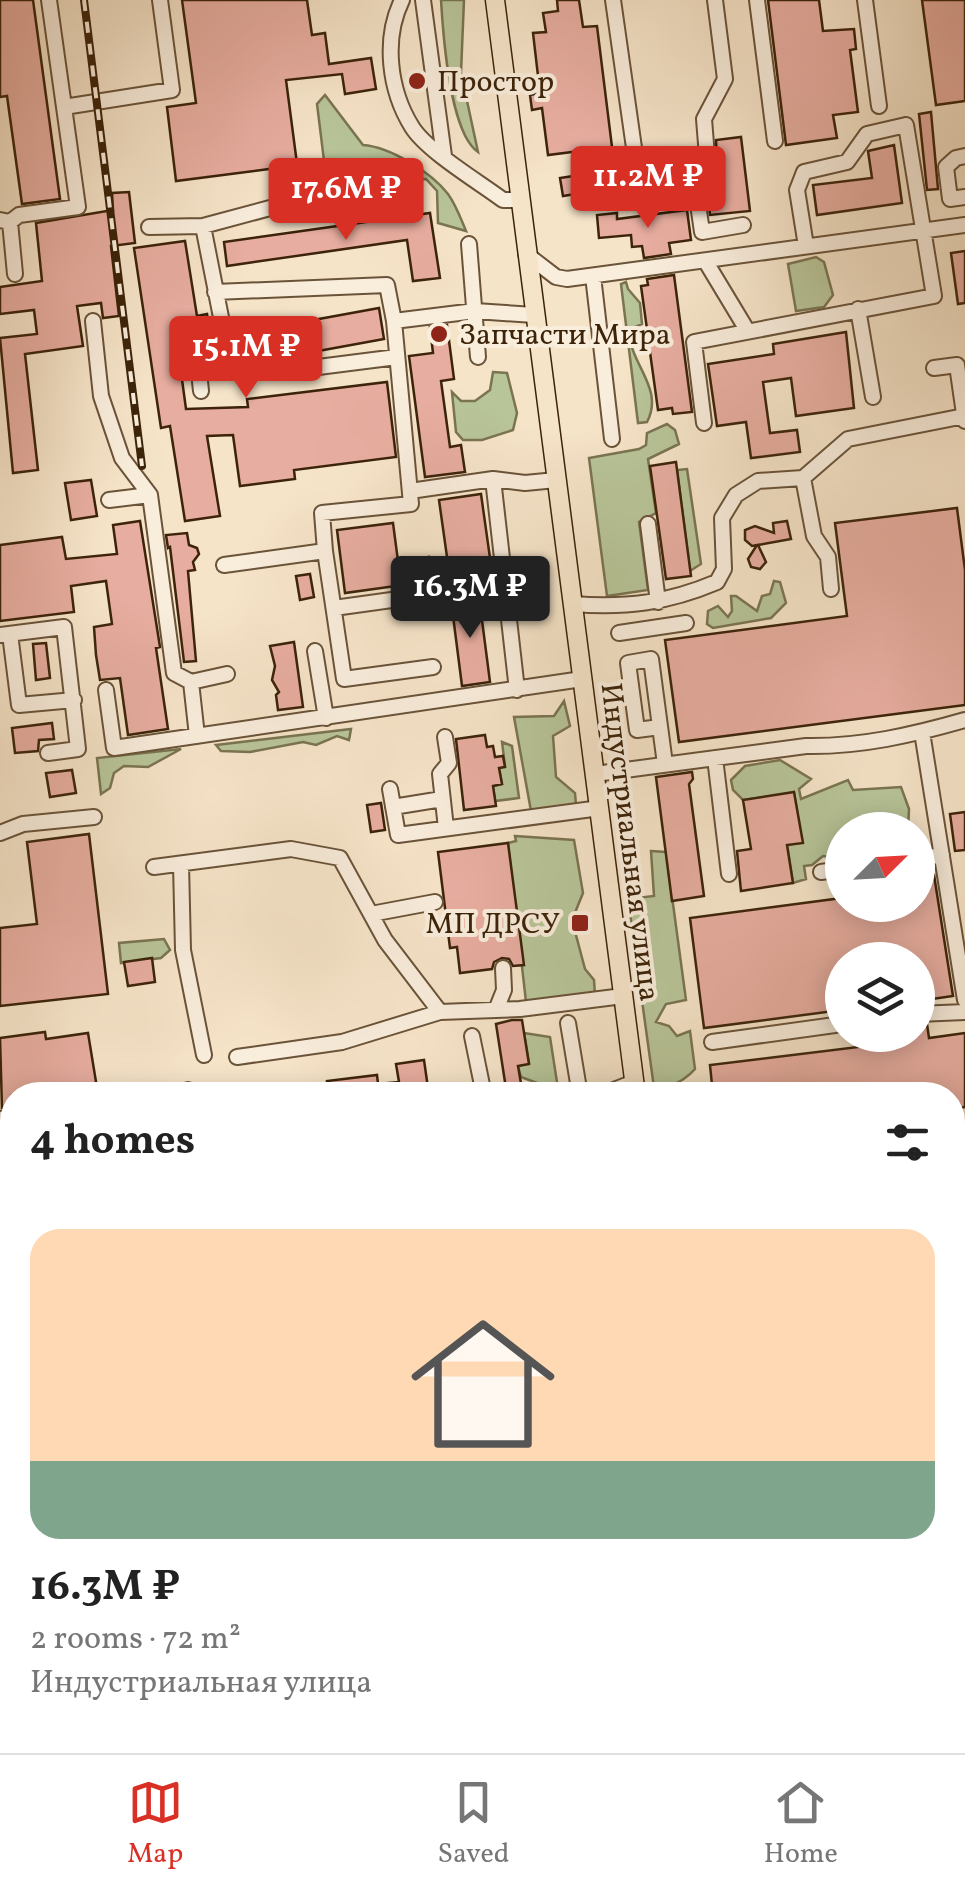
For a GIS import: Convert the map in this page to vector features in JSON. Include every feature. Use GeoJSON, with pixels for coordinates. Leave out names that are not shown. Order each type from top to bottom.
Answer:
{"type":"FeatureCollection","features":[{"type":"Feature","properties":{"kind":"main road","name":"Индустриальная улица"},"geometry":{"type":"LineString","coordinates":[[495,0],[634,1082]]}},
{"type":"Feature","properties":{"kind":"street"},"geometry":{"type":"LineString","coordinates":[[15,274],[5,221],[18,215],[78,207],[49,0]]}},
{"type":"Feature","properties":{"kind":"street"},"geometry":{"type":"LineString","coordinates":[[64,108],[172,90],[160,0]]}},
{"type":"Feature","properties":{"kind":"street"},"geometry":{"type":"LineString","coordinates":[[402,0],[389,46],[395,90],[413,129],[503,200],[518,200]]}},
{"type":"Feature","properties":{"kind":"street"},"geometry":{"type":"LineString","coordinates":[[423,0],[444,156]]}},
{"type":"Feature","properties":{"kind":"street"},"geometry":{"type":"LineString","coordinates":[[613,0],[640,190],[710,180],[704,118],[726,79],[715,0]]}},
{"type":"Feature","properties":{"kind":"street"},"geometry":{"type":"LineString","coordinates":[[757,0],[775,141]]}},
{"type":"Feature","properties":{"kind":"street"},"geometry":{"type":"LineString","coordinates":[[864,0],[878,106]]}},
{"type":"Feature","properties":{"kind":"street"},"geometry":{"type":"LineString","coordinates":[[704,422],[694,342],[934,296],[906,126],[867,134],[847,162],[804,172],[797,190],[806,246]]}},
{"type":"Feature","properties":{"kind":"street"},"geometry":{"type":"LineString","coordinates":[[965,156],[946,167],[950,199],[965,197]]}},
{"type":"Feature","properties":{"kind":"street"},"geometry":{"type":"LineString","coordinates":[[695,182],[702,232],[742,226]]}},
{"type":"Feature","properties":{"kind":"street"},"geometry":{"type":"LineString","coordinates":[[149,227],[202,226],[286,204],[412,202]]}},
{"type":"Feature","properties":{"kind":"street"},"geometry":{"type":"LineString","coordinates":[[526,254],[556,277],[567,280],[965,224]]}},
{"type":"Feature","properties":{"kind":"street"},"geometry":{"type":"LineString","coordinates":[[199,372],[229,358],[202,226]]}},
{"type":"Feature","properties":{"kind":"street"},"geometry":{"type":"LineString","coordinates":[[469,244],[478,357]]}},
{"type":"Feature","properties":{"kind":"street"},"geometry":{"type":"LineString","coordinates":[[706,262],[747,330]]}},
{"type":"Feature","properties":{"kind":"street"},"geometry":{"type":"LineString","coordinates":[[593,276],[612,439]]}},
{"type":"Feature","properties":{"kind":"street"},"geometry":{"type":"LineString","coordinates":[[216,292],[387,285],[394,321],[411,504],[322,513],[325,552],[344,679],[433,667]]}},
{"type":"Feature","properties":{"kind":"street"},"geometry":{"type":"LineString","coordinates":[[858,310],[873,397]]}},
{"type":"Feature","properties":{"kind":"street"},"geometry":{"type":"LineString","coordinates":[[394,321],[475,311],[534,315]]}},
{"type":"Feature","properties":{"kind":"street"},"geometry":{"type":"LineString","coordinates":[[93,322],[101,396],[122,458],[150,495],[174,673],[190,682],[227,674]]}},
{"type":"Feature","properties":{"kind":"street"},"geometry":{"type":"LineString","coordinates":[[199,372],[280,372],[397,356]]}},
{"type":"Feature","properties":{"kind":"street"},"geometry":{"type":"LineString","coordinates":[[572,604],[608,607],[661,602],[717,582],[724,569],[722,518],[736,495],[758,481],[803,478],[848,439],[965,419],[957,364],[934,368]]}},
{"type":"Feature","properties":{"kind":"street"},"geometry":{"type":"LineString","coordinates":[[199,372],[202,391]]}},
{"type":"Feature","properties":{"kind":"street"},"geometry":{"type":"LineString","coordinates":[[803,478],[814,536],[828,557],[832,589]]}},
{"type":"Feature","properties":{"kind":"street"},"geometry":{"type":"LineString","coordinates":[[410,490],[493,479],[525,483],[556,480]]}},
{"type":"Feature","properties":{"kind":"street"},"geometry":{"type":"LineString","coordinates":[[493,479],[517,690]]}},
{"type":"Feature","properties":{"kind":"street"},"geometry":{"type":"LineString","coordinates":[[108,500],[150,495]]}},
{"type":"Feature","properties":{"kind":"street"},"geometry":{"type":"LineString","coordinates":[[648,524],[668,626]]}},
{"type":"Feature","properties":{"kind":"street"},"geometry":{"type":"LineString","coordinates":[[224,565],[325,552]]}},
{"type":"Feature","properties":{"kind":"street"},"geometry":{"type":"LineString","coordinates":[[334,608],[442,593]]}},
{"type":"Feature","properties":{"kind":"street"},"geometry":{"type":"LineString","coordinates":[[619,633],[686,623]]}},
{"type":"Feature","properties":{"kind":"street"},"geometry":{"type":"LineString","coordinates":[[48,753],[78,749],[74,700],[64,627],[5,634],[19,705],[74,700]]}},
{"type":"Feature","properties":{"kind":"street"},"geometry":{"type":"LineString","coordinates":[[314,651],[326,718]]}},
{"type":"Feature","properties":{"kind":"street"},"geometry":{"type":"LineString","coordinates":[[660,726],[637,730],[628,663],[651,659],[660,726],[665,764]]}},
{"type":"Feature","properties":{"kind":"street"},"geometry":{"type":"LineString","coordinates":[[106,690],[114,748],[582,679]]}},
{"type":"Feature","properties":{"kind":"street"},"geometry":{"type":"LineString","coordinates":[[190,682],[197,736]]}},
{"type":"Feature","properties":{"kind":"street"},"geometry":{"type":"LineString","coordinates":[[595,774],[806,746],[838,746],[922,732],[965,720]]}},
{"type":"Feature","properties":{"kind":"street"},"geometry":{"type":"LineString","coordinates":[[922,732],[965,1000]]}},
{"type":"Feature","properties":{"kind":"street"},"geometry":{"type":"LineString","coordinates":[[445,737],[450,763],[440,774],[446,828]]}},
{"type":"Feature","properties":{"kind":"street"},"geometry":{"type":"LineString","coordinates":[[715,758],[729,874]]}},
{"type":"Feature","properties":{"kind":"street"},"geometry":{"type":"LineString","coordinates":[[390,789],[398,835],[600,808]]}},
{"type":"Feature","properties":{"kind":"street"},"geometry":{"type":"LineString","coordinates":[[393,807],[442,799]]}},
{"type":"Feature","properties":{"kind":"street"},"geometry":{"type":"LineString","coordinates":[[0,833],[23,824],[94,817]]}},
{"type":"Feature","properties":{"kind":"street"},"geometry":{"type":"LineString","coordinates":[[154,868],[292,849],[340,858],[386,940],[440,1012]]}},
{"type":"Feature","properties":{"kind":"street"},"geometry":{"type":"LineString","coordinates":[[935,857],[942,856]]}},
{"type":"Feature","properties":{"kind":"street"},"geometry":{"type":"LineString","coordinates":[[181,864],[183,950],[204,1055]]}},
{"type":"Feature","properties":{"kind":"street"},"geometry":{"type":"LineString","coordinates":[[820,872],[825,871]]}},
{"type":"Feature","properties":{"kind":"street"},"geometry":{"type":"LineString","coordinates":[[371,914],[435,902]]}},
{"type":"Feature","properties":{"kind":"street"},"geometry":{"type":"LineString","coordinates":[[496,1010],[504,990],[503,968]]}},
{"type":"Feature","properties":{"kind":"street"},"geometry":{"type":"LineString","coordinates":[[237,1057],[342,1042],[440,1012],[623,996]]}},
{"type":"Feature","properties":{"kind":"street"},"geometry":{"type":"LineString","coordinates":[[935,1013],[965,1012]]}},
{"type":"Feature","properties":{"kind":"street"},"geometry":{"type":"LineString","coordinates":[[568,1023],[578,1082]]}},
{"type":"Feature","properties":{"kind":"street"},"geometry":{"type":"LineString","coordinates":[[712,1042],[825,1026]]}},
{"type":"Feature","properties":{"kind":"street"},"geometry":{"type":"LineString","coordinates":[[472,1036],[481,1082]]}},
{"type":"Feature","properties":{"kind":"green space"},"geometry":{"type":"Polygon","coordinates":[[[441,0],[464,0],[461,73],[478,152],[468,141],[455,105],[441,0]]]}},
{"type":"Feature","properties":{"kind":"green space"},"geometry":{"type":"Polygon","coordinates":[[[325,95],[363,145],[397,156],[441,186],[466,231],[438,223],[437,191],[426,179],[327,185],[317,104],[325,95]]]}},
{"type":"Feature","properties":{"kind":"green space"},"geometry":{"type":"Polygon","coordinates":[[[816,257],[824,262],[833,295],[824,307],[796,311],[788,264],[816,257]]]}},
{"type":"Feature","properties":{"kind":"green space"},"geometry":{"type":"Polygon","coordinates":[[[626,282],[640,303],[642,324],[629,330],[652,398],[647,422],[638,423],[621,284],[626,282]]]}},
{"type":"Feature","properties":{"kind":"green space"},"geometry":{"type":"Polygon","coordinates":[[[493,372],[507,373],[517,413],[513,430],[482,440],[463,440],[456,432],[452,392],[461,401],[475,401],[490,390],[493,372]]]}},
{"type":"Feature","properties":{"kind":"green space"},"geometry":{"type":"Polygon","coordinates":[[[667,424],[675,430],[679,444],[648,459],[656,513],[639,522],[648,590],[607,596],[589,458],[639,449],[646,445],[647,433],[667,424]]]}},
{"type":"Feature","properties":{"kind":"green space"},"geometry":{"type":"Polygon","coordinates":[[[687,469],[701,564],[690,571],[677,470],[687,469]]]}},
{"type":"Feature","properties":{"kind":"green space"},"geometry":{"type":"Polygon","coordinates":[[[774,581],[780,582],[786,603],[771,618],[713,628],[707,624],[708,611],[718,606],[728,617],[732,611],[731,596],[757,611],[762,596],[770,594],[774,581]]]}},
{"type":"Feature","properties":{"kind":"green space"},"geometry":{"type":"Polygon","coordinates":[[[564,701],[570,726],[553,736],[556,777],[575,793],[576,805],[531,811],[514,717],[554,716],[564,701]]]}},
{"type":"Feature","properties":{"kind":"green space"},"geometry":{"type":"Polygon","coordinates":[[[351,729],[349,740],[337,736],[316,745],[303,742],[250,752],[221,751],[216,745],[351,729]]]}},
{"type":"Feature","properties":{"kind":"green space"},"geometry":{"type":"Polygon","coordinates":[[[502,742],[512,746],[519,798],[495,801],[493,786],[502,784],[499,768],[505,766],[502,742]]]}},
{"type":"Feature","properties":{"kind":"green space"},"geometry":{"type":"Polygon","coordinates":[[[181,749],[148,767],[124,766],[114,773],[110,788],[101,794],[97,758],[181,749]]]}},
{"type":"Feature","properties":{"kind":"green space"},"geometry":{"type":"Polygon","coordinates":[[[780,760],[811,779],[799,789],[801,799],[848,780],[853,790],[901,787],[909,812],[825,812],[825,856],[804,866],[806,879],[793,883],[787,845],[802,842],[794,793],[743,800],[733,790],[731,780],[745,766],[780,760]]]}},
{"type":"Feature","properties":{"kind":"green space"},"geometry":{"type":"Polygon","coordinates":[[[515,836],[574,840],[583,893],[572,920],[585,969],[594,980],[595,995],[526,1002],[508,843],[516,841],[515,836]]]}},
{"type":"Feature","properties":{"kind":"green space"},"geometry":{"type":"Polygon","coordinates":[[[651,851],[666,852],[686,1000],[666,1004],[656,1022],[669,1026],[677,1036],[690,1031],[695,1069],[678,1082],[653,1082],[628,899],[654,896],[651,851]]]}},
{"type":"Feature","properties":{"kind":"green space"},"geometry":{"type":"Polygon","coordinates":[[[164,939],[170,950],[161,958],[121,963],[119,943],[164,939]]]}},
{"type":"Feature","properties":{"kind":"green space"},"geometry":{"type":"Polygon","coordinates":[[[524,1033],[550,1037],[557,1082],[534,1082],[521,1077],[518,1066],[529,1063],[524,1033]]]}},
{"type":"Feature","properties":{"kind":"building"},"geometry":{"type":"Polygon","coordinates":[[[0,0],[33,0],[60,199],[22,204],[7,96],[0,97],[0,0]]]}},
{"type":"Feature","properties":{"kind":"building"},"geometry":{"type":"Polygon","coordinates":[[[182,0],[307,0],[312,35],[325,33],[329,64],[371,58],[376,89],[345,94],[342,74],[286,80],[301,194],[280,194],[277,168],[176,181],[167,107],[196,103],[182,0]]]}},
{"type":"Feature","properties":{"kind":"building"},"geometry":{"type":"Polygon","coordinates":[[[557,0],[579,0],[583,27],[597,26],[612,147],[548,155],[542,108],[532,110],[530,95],[540,93],[533,33],[546,32],[543,13],[558,11],[557,0]]]}},
{"type":"Feature","properties":{"kind":"building"},"geometry":{"type":"Polygon","coordinates":[[[768,0],[819,0],[823,31],[854,29],[856,49],[850,50],[858,112],[833,115],[837,138],[786,145],[768,0]]]}},
{"type":"Feature","properties":{"kind":"building"},"geometry":{"type":"Polygon","coordinates":[[[922,0],[965,0],[965,101],[936,105],[922,0]]]}},
{"type":"Feature","properties":{"kind":"building"},"geometry":{"type":"Polygon","coordinates":[[[931,112],[938,189],[927,190],[919,114],[931,112]]]}},
{"type":"Feature","properties":{"kind":"building"},"geometry":{"type":"Polygon","coordinates":[[[741,137],[750,211],[710,215],[709,203],[719,202],[716,140],[741,137]]]}},
{"type":"Feature","properties":{"kind":"building"},"geometry":{"type":"Polygon","coordinates":[[[894,145],[902,203],[817,215],[813,185],[872,178],[868,151],[894,145]]]}},
{"type":"Feature","properties":{"kind":"building"},"geometry":{"type":"Polygon","coordinates":[[[580,175],[582,193],[563,196],[560,178],[580,175]]]}},
{"type":"Feature","properties":{"kind":"building"},"geometry":{"type":"Polygon","coordinates":[[[129,192],[135,243],[111,246],[119,316],[103,318],[101,303],[77,306],[83,346],[25,354],[38,470],[13,473],[0,338],[37,334],[34,310],[0,314],[0,287],[42,281],[36,223],[113,210],[112,193],[129,192]]]}},
{"type":"Feature","properties":{"kind":"building"},"geometry":{"type":"Polygon","coordinates":[[[687,210],[691,240],[669,243],[671,254],[644,258],[642,246],[632,247],[631,235],[599,238],[597,215],[617,213],[617,219],[687,210]]]}},
{"type":"Feature","properties":{"kind":"building"},"geometry":{"type":"Polygon","coordinates":[[[430,213],[440,278],[413,281],[407,240],[227,266],[224,242],[430,213]]]}},
{"type":"Feature","properties":{"kind":"building"},"geometry":{"type":"Polygon","coordinates":[[[185,241],[197,316],[207,314],[212,345],[178,350],[186,409],[248,407],[247,399],[387,382],[396,457],[294,470],[295,479],[240,486],[233,435],[207,436],[220,516],[185,521],[170,426],[161,428],[134,248],[185,241]]]}},
{"type":"Feature","properties":{"kind":"building"},"geometry":{"type":"Polygon","coordinates":[[[965,251],[965,303],[958,304],[951,253],[965,251]]]}},
{"type":"Feature","properties":{"kind":"building"},"geometry":{"type":"Polygon","coordinates":[[[674,275],[692,412],[673,414],[672,408],[658,410],[649,345],[638,347],[636,331],[647,329],[641,286],[648,285],[647,279],[674,275]]]}},
{"type":"Feature","properties":{"kind":"building"},"geometry":{"type":"Polygon","coordinates":[[[379,308],[384,339],[269,360],[264,329],[379,308]]]}},
{"type":"Feature","properties":{"kind":"building"},"geometry":{"type":"Polygon","coordinates":[[[447,325],[454,379],[441,381],[450,447],[461,445],[465,472],[425,477],[409,356],[433,353],[430,327],[447,325]]]}},
{"type":"Feature","properties":{"kind":"building"},"geometry":{"type":"Polygon","coordinates":[[[846,332],[854,408],[796,416],[791,378],[763,382],[770,433],[797,430],[800,452],[751,458],[746,422],[717,426],[708,364],[774,354],[773,344],[846,332]]]}},
{"type":"Feature","properties":{"kind":"building"},"geometry":{"type":"Polygon","coordinates":[[[676,462],[691,576],[666,579],[650,466],[676,462]]]}},
{"type":"Feature","properties":{"kind":"building"},"geometry":{"type":"Polygon","coordinates":[[[91,480],[97,516],[71,520],[65,483],[91,480]]]}},
{"type":"Feature","properties":{"kind":"building"},"geometry":{"type":"Polygon","coordinates":[[[481,494],[490,558],[448,564],[439,500],[481,494]]]}},
{"type":"Feature","properties":{"kind":"building"},"geometry":{"type":"Polygon","coordinates":[[[957,508],[965,570],[965,705],[679,742],[665,640],[847,616],[835,523],[957,508]]]}},
{"type":"Feature","properties":{"kind":"building"},"geometry":{"type":"Polygon","coordinates":[[[140,521],[160,647],[156,648],[168,729],[128,735],[120,678],[100,680],[96,655],[94,627],[112,624],[106,581],[71,586],[74,612],[0,621],[0,545],[62,537],[66,559],[117,554],[113,525],[140,521]]]}},
{"type":"Feature","properties":{"kind":"building"},"geometry":{"type":"Polygon","coordinates":[[[787,521],[791,539],[758,545],[766,562],[760,569],[751,567],[748,559],[757,545],[745,540],[745,530],[755,526],[774,533],[773,523],[787,521]]]}},
{"type":"Feature","properties":{"kind":"building"},"geometry":{"type":"Polygon","coordinates":[[[393,523],[398,561],[429,557],[432,581],[345,593],[337,530],[393,523]]]}},
{"type":"Feature","properties":{"kind":"building"},"geometry":{"type":"Polygon","coordinates":[[[187,533],[189,545],[197,548],[199,554],[193,562],[195,570],[188,571],[196,661],[184,662],[166,535],[187,533]]]}},
{"type":"Feature","properties":{"kind":"building"},"geometry":{"type":"Polygon","coordinates":[[[310,574],[314,597],[300,600],[296,576],[310,574]]]}},
{"type":"Feature","properties":{"kind":"building"},"geometry":{"type":"Polygon","coordinates":[[[479,597],[490,682],[462,686],[451,600],[479,597]]]}},
{"type":"Feature","properties":{"kind":"building"},"geometry":{"type":"Polygon","coordinates":[[[294,642],[303,707],[278,710],[279,692],[272,680],[275,666],[270,646],[294,642]]]}},
{"type":"Feature","properties":{"kind":"building"},"geometry":{"type":"Polygon","coordinates":[[[46,643],[50,678],[36,680],[33,644],[46,643]]]}},
{"type":"Feature","properties":{"kind":"building"},"geometry":{"type":"Polygon","coordinates":[[[52,723],[54,739],[39,740],[38,751],[15,753],[12,728],[52,723]]]}},
{"type":"Feature","properties":{"kind":"building"},"geometry":{"type":"Polygon","coordinates":[[[485,735],[487,747],[493,746],[495,757],[503,756],[505,767],[499,768],[502,784],[493,786],[496,806],[464,810],[456,739],[485,735]]]}},
{"type":"Feature","properties":{"kind":"building"},"geometry":{"type":"Polygon","coordinates":[[[72,770],[76,793],[50,797],[46,773],[72,770]]]}},
{"type":"Feature","properties":{"kind":"building"},"geometry":{"type":"Polygon","coordinates":[[[692,772],[689,784],[704,896],[672,901],[656,777],[692,772]]]}},
{"type":"Feature","properties":{"kind":"building"},"geometry":{"type":"Polygon","coordinates":[[[794,792],[803,843],[787,845],[793,883],[741,891],[737,851],[751,849],[743,800],[794,792]]]}},
{"type":"Feature","properties":{"kind":"building"},"geometry":{"type":"Polygon","coordinates":[[[381,803],[385,830],[371,832],[367,805],[381,803]]]}},
{"type":"Feature","properties":{"kind":"building"},"geometry":{"type":"Polygon","coordinates":[[[965,812],[965,850],[955,851],[950,814],[965,812]]]}},
{"type":"Feature","properties":{"kind":"building"},"geometry":{"type":"Polygon","coordinates":[[[89,834],[108,994],[0,1006],[0,928],[37,924],[27,842],[89,834]]]}},
{"type":"Feature","properties":{"kind":"building"},"geometry":{"type":"Polygon","coordinates":[[[508,843],[524,965],[513,966],[509,959],[502,958],[494,962],[492,969],[460,973],[457,947],[450,948],[438,852],[508,843]]]}},
{"type":"Feature","properties":{"kind":"building"},"geometry":{"type":"Polygon","coordinates":[[[935,881],[953,996],[935,999],[935,942],[825,942],[825,1012],[704,1028],[690,918],[825,900],[825,922],[935,922],[935,881]]]}},
{"type":"Feature","properties":{"kind":"building"},"geometry":{"type":"Polygon","coordinates":[[[152,958],[155,982],[128,986],[124,962],[152,958]]]}},
{"type":"Feature","properties":{"kind":"building"},"geometry":{"type":"Polygon","coordinates":[[[522,1020],[529,1064],[518,1066],[521,1082],[505,1082],[496,1024],[522,1020]]]}},
{"type":"Feature","properties":{"kind":"building"},"geometry":{"type":"Polygon","coordinates":[[[45,1032],[46,1039],[88,1033],[96,1082],[1,1082],[0,1038],[45,1032]]]}},
{"type":"Feature","properties":{"kind":"building"},"geometry":{"type":"Polygon","coordinates":[[[965,1033],[965,1082],[712,1082],[710,1065],[825,1051],[935,1052],[935,1037],[965,1033]]]}},
{"type":"Feature","properties":{"kind":"building"},"geometry":{"type":"Polygon","coordinates":[[[424,1060],[427,1082],[399,1082],[396,1064],[424,1060]]]}},
{"type":"Feature","properties":{"kind":"building"},"geometry":{"type":"Polygon","coordinates":[[[377,1075],[378,1082],[327,1081],[377,1075]]]}},
{"type":"Feature","properties":{"kind":"railway"},"geometry":{"type":"LineString","coordinates":[[84,0],[142,466]]}},
{"type":"Feature","properties":{"kind":"place","name":"Простор"},"geometry":{"type":"Point","coordinates":[417,81]}},
{"type":"Feature","properties":{"kind":"place","name":"Запчасти Мира"},"geometry":{"type":"Point","coordinates":[439,334]}},
{"type":"Feature","properties":{"kind":"place","name":"МП ДРСУ"},"geometry":{"type":"Point","coordinates":[580,923]}}]}
